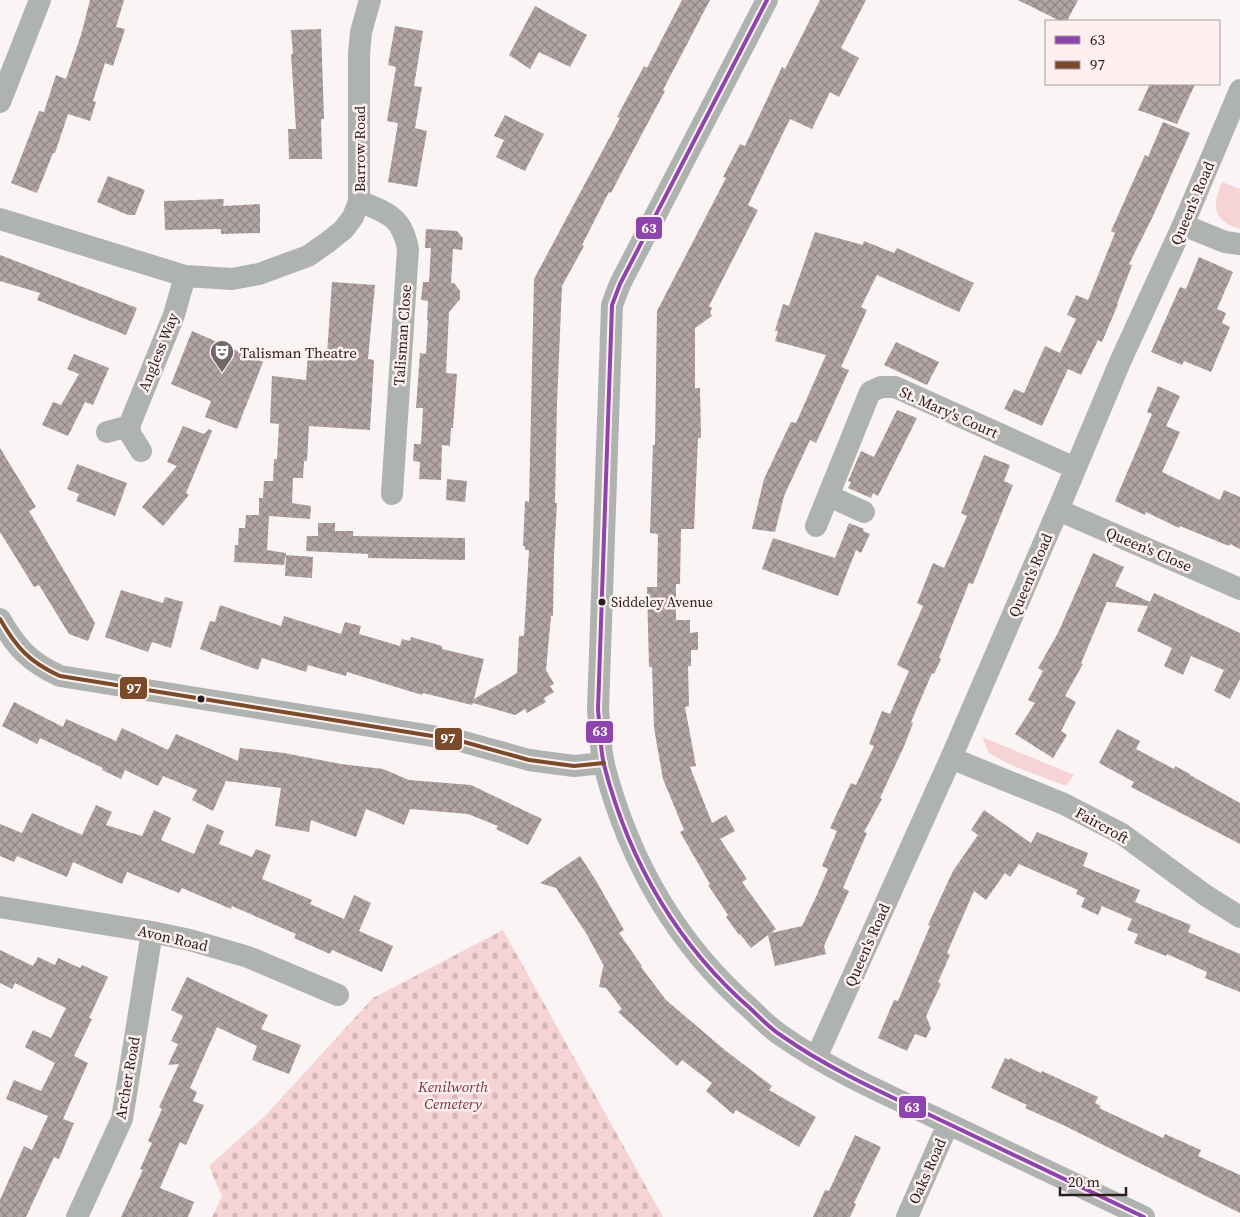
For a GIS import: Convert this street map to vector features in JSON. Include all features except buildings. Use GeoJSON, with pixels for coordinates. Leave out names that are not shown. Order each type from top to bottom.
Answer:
{"type":"FeatureCollection","features":[{"type":"Feature","properties":{"kind":"street"},"geometry":{"type":"LineString","coordinates":[[0,102],[40,0]]}},
{"type":"Feature","properties":{"kind":"street","name":"Barrow Road"},"geometry":{"type":"LineString","coordinates":[[0,219],[186,276],[232,278],[259,274],[308,256],[343,230],[353,217],[359,201],[359,54],[361,32],[370,0]]}},
{"type":"Feature","properties":{"kind":"street"},"geometry":{"type":"LineString","coordinates":[[767,0],[620,284],[612,305],[599,651],[598,710],[604,763],[626,831],[646,877],[687,944],[718,979],[780,1035],[816,1058],[863,1083],[1144,1217]]}},
{"type":"Feature","properties":{"kind":"street","name":"Queen's Road"},"geometry":{"type":"LineString","coordinates":[[816,1058],[951,758],[1120,362],[1183,225],[1240,90]]}},
{"type":"Feature","properties":{"kind":"street","name":"Talisman Close"},"geometry":{"type":"LineString","coordinates":[[359,201],[395,218],[402,226],[408,249],[392,494]]}},
{"type":"Feature","properties":{"kind":"street"},"geometry":{"type":"LineString","coordinates":[[1183,225],[1225,242],[1240,244]]}},
{"type":"Feature","properties":{"kind":"street","name":"Angless Way"},"geometry":{"type":"LineString","coordinates":[[129,426],[174,315],[186,276]]}},
{"type":"Feature","properties":{"kind":"street","name":"St. Mary's Court"},"geometry":{"type":"LineString","coordinates":[[816,526],[870,392],[881,387],[895,387],[1075,468]]}},
{"type":"Feature","properties":{"kind":"street"},"geometry":{"type":"LineString","coordinates":[[107,432],[129,426],[131,435],[142,451]]}},
{"type":"Feature","properties":{"kind":"street"},"geometry":{"type":"LineString","coordinates":[[829,496],[864,512]]}},
{"type":"Feature","properties":{"kind":"street","name":"Queen's Close"},"geometry":{"type":"LineString","coordinates":[[1058,510],[1240,589]]}},
{"type":"Feature","properties":{"kind":"street"},"geometry":{"type":"LineString","coordinates":[[2,627],[29,658],[41,668],[60,676],[457,740],[529,760],[574,766],[604,763]]}},
{"type":"Feature","properties":{"kind":"street","name":"Faircroft"},"geometry":{"type":"LineString","coordinates":[[951,758],[1064,804],[1122,834],[1205,895],[1240,917]]}},
{"type":"Feature","properties":{"kind":"street","name":"Avon Road"},"geometry":{"type":"LineString","coordinates":[[0,907],[190,940],[248,957],[338,995]]}},
{"type":"Feature","properties":{"kind":"street","name":"Archer Road"},"geometry":{"type":"LineString","coordinates":[[77,1217],[122,1119],[152,932]]}},
{"type":"Feature","properties":{"kind":"street","name":"Oaks Road"},"geometry":{"type":"LineString","coordinates":[[906,1217],[948,1124]]}},
{"type":"Feature","properties":{"kind":"green space"},"geometry":{"type":"Polygon","coordinates":[[[1222,182],[1240,189],[1240,229],[1219,217],[1216,205],[1222,182]]]}},
{"type":"Feature","properties":{"kind":"green space"},"geometry":{"type":"Polygon","coordinates":[[[982,737],[1074,775],[1066,786],[1011,765],[989,753],[982,737]]]}},
{"type":"Feature","properties":{"kind":"green space","name":"Kenilworth Cemetery"},"geometry":{"type":"Polygon","coordinates":[[[503,930],[663,1217],[212,1217],[222,1197],[209,1166],[265,1116],[373,998],[503,930]]]}},
{"type":"Feature","properties":{"kind":"transit line","name":"63"},"geometry":{"type":"LineString","coordinates":[[767,0],[620,284],[612,305],[598,710],[604,765],[614,800],[642,868],[659,899],[679,929],[725,985],[774,1030],[818,1059],[856,1079],[1144,1217]]}},
{"type":"Feature","properties":{"kind":"transit line","name":"97"},"geometry":{"type":"LineString","coordinates":[[0,619],[24,653],[49,671],[60,676],[457,740],[529,760],[574,766],[604,763]]}},
{"type":"Feature","properties":{"kind":"place","name":"Talisman Theatre"},"geometry":{"type":"Point","coordinates":[222,373]}},
{"type":"Feature","properties":{"kind":"place","name":"Siddeley Avenue"},"geometry":{"type":"Point","coordinates":[602,602]}}]}
